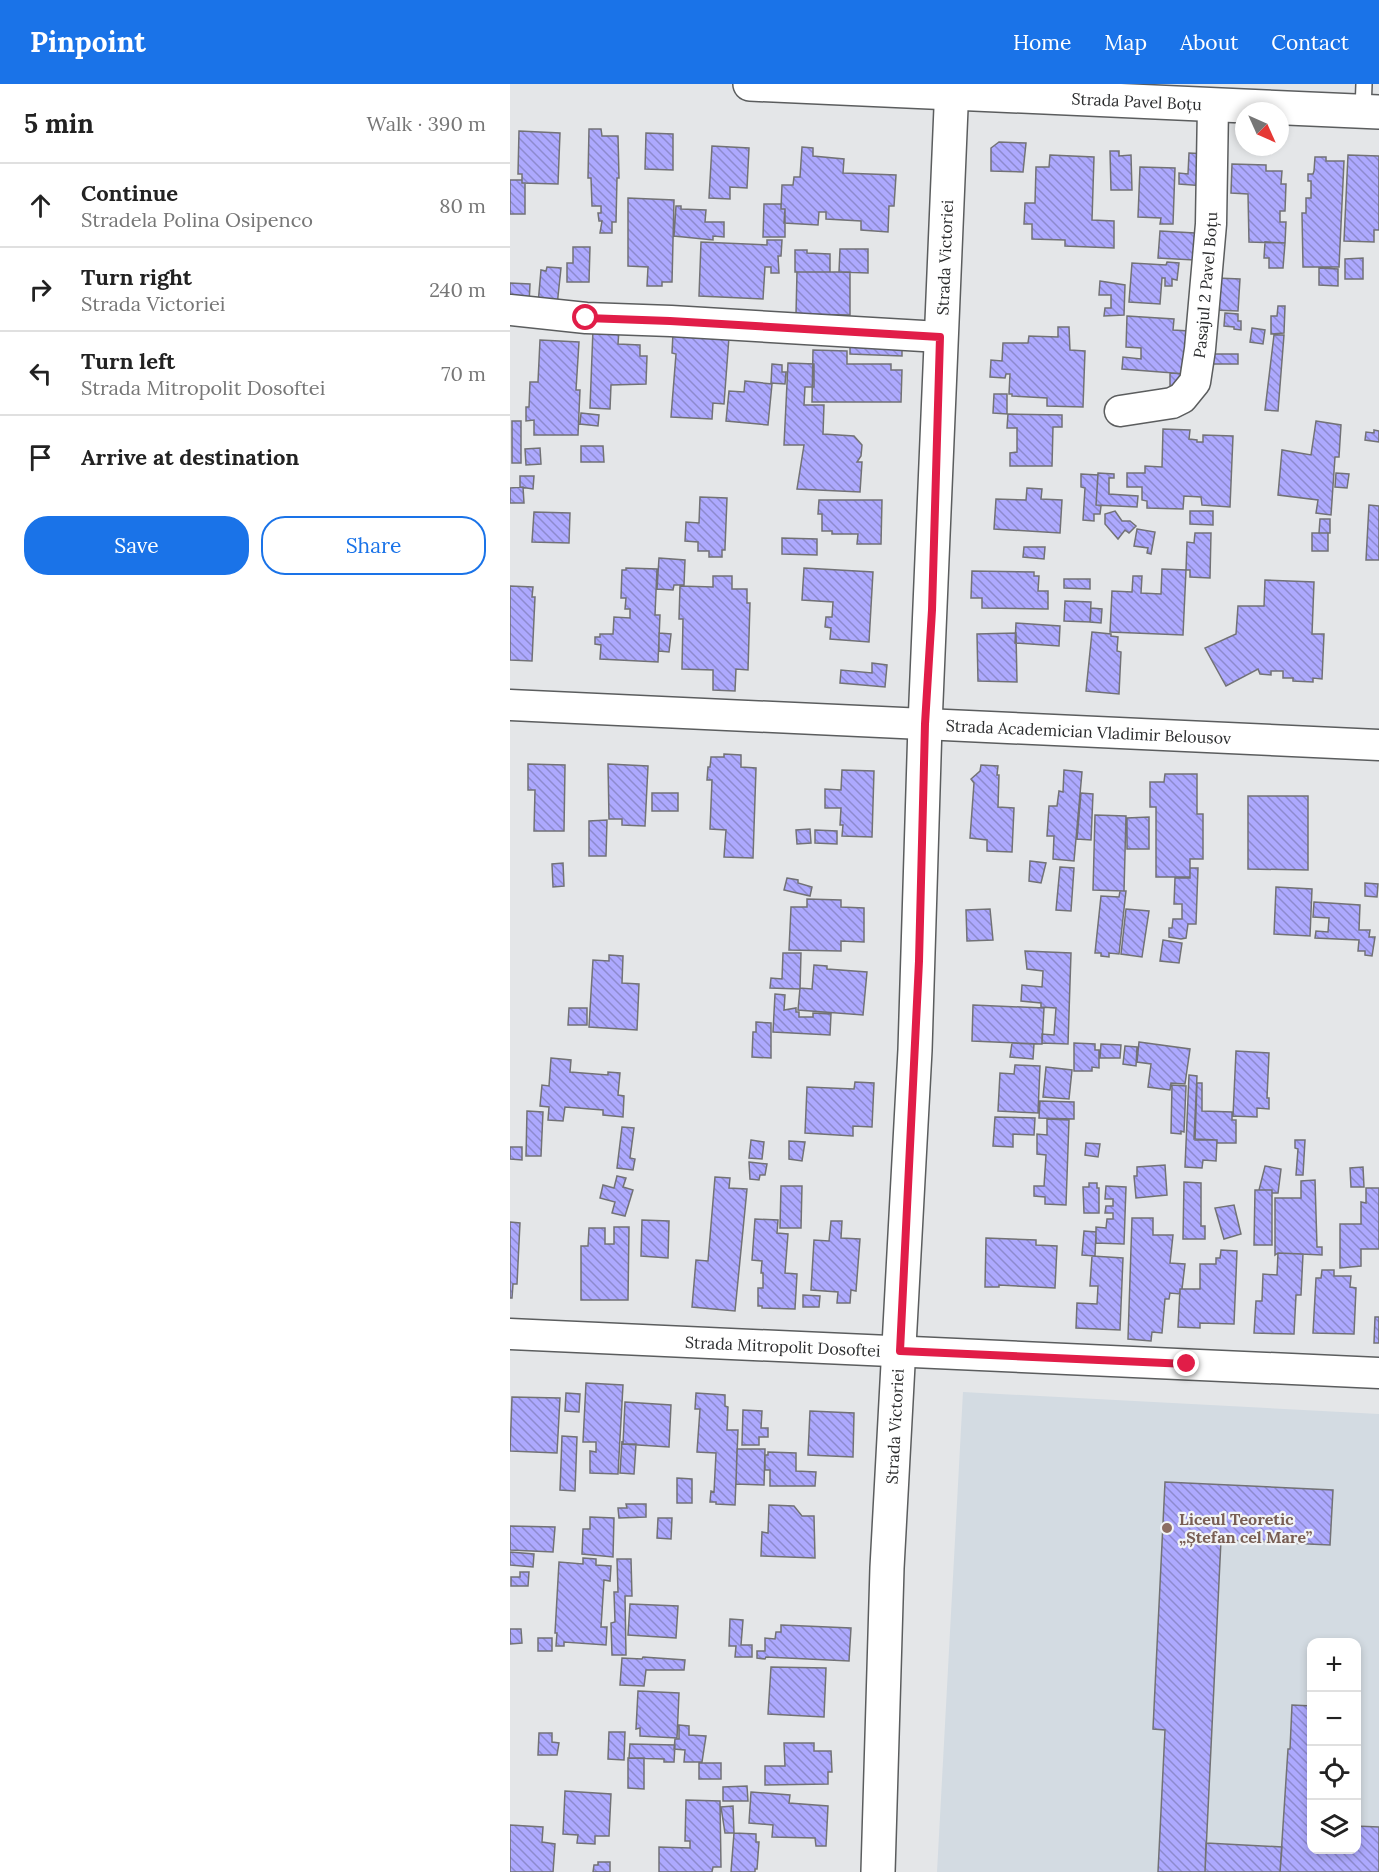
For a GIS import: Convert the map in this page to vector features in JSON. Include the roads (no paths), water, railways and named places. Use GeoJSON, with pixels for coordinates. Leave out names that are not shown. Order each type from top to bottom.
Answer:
{"type":"FeatureCollection","features":[{"type":"Feature","properties":{"kind":"street","name":"Strada Pavel Boțu"},"geometry":{"type":"LineString","coordinates":[[770,84],[952,89],[1213,106],[1369,102]]}},
{"type":"Feature","properties":{"kind":"street","name":"Strada Victoriei"},"geometry":{"type":"LineString","coordinates":[[878,1872],[887,1568],[916,1016],[940,337],[952,89]]}},
{"type":"Feature","properties":{"kind":"street","name":"Pasajul 2 Pavel Boțu"},"geometry":{"type":"LineString","coordinates":[[1120,411],[1172,403],[1182,398],[1195,382],[1211,224],[1213,106]]}},
{"type":"Feature","properties":{"kind":"street"},"geometry":{"type":"LineString","coordinates":[[510,310],[586,318],[940,337]]}},
{"type":"Feature","properties":{"kind":"street","name":"Strada Academician Vladimir Belousov"},"geometry":{"type":"LineString","coordinates":[[510,705],[1379,745]]}},
{"type":"Feature","properties":{"kind":"street","name":"Strada Mitropolit Dosoftei"},"geometry":{"type":"LineString","coordinates":[[510,1334],[1379,1373]]}},
{"type":"Feature","properties":{"kind":"place","name":"Liceul Teoretic „Ștefan cel Mare”"},"geometry":{"type":"Point","coordinates":[1167,1528]}}]}
